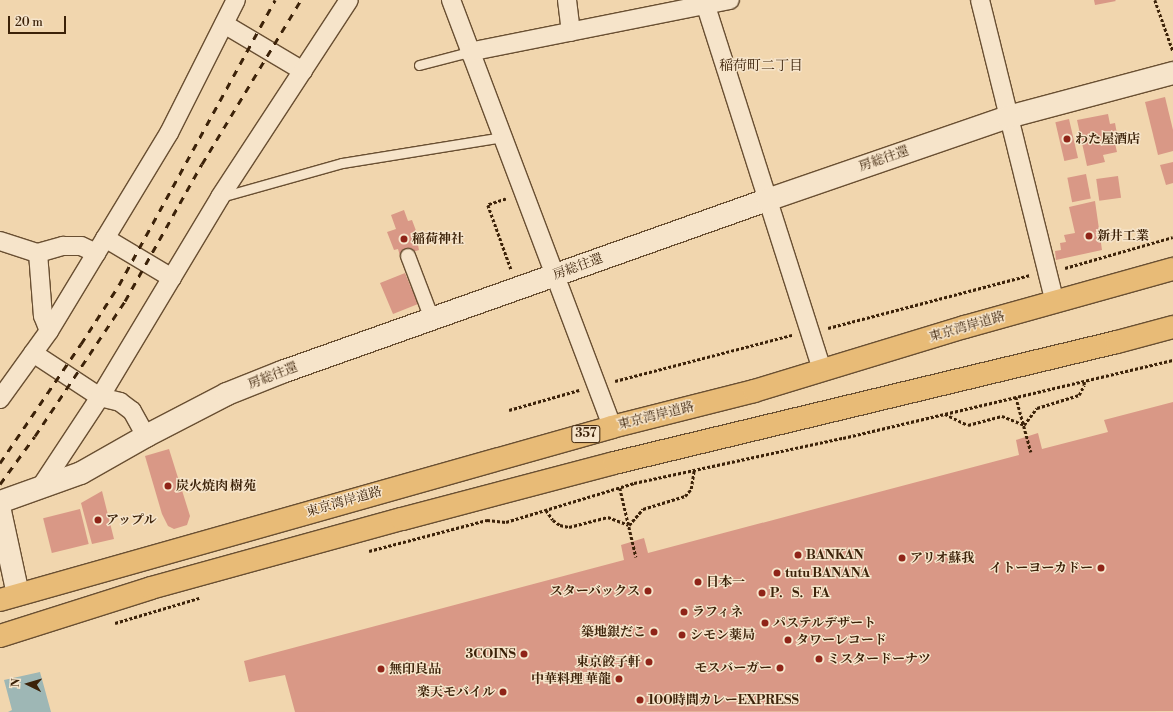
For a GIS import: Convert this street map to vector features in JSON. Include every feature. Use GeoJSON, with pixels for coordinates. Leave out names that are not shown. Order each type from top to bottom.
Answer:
{"type":"FeatureCollection","features":[{"type":"Feature","properties":{"kind":"highway","name":"東京湾岸道路"},"geometry":{"type":"LineString","coordinates":[[9,597],[612,427],[754,391],[964,327],[1173,269]]}},
{"type":"Feature","properties":{"kind":"highway"},"geometry":{"type":"LineString","coordinates":[[0,636],[151,588],[409,517],[614,463],[1110,344],[1173,327]]}},
{"type":"Feature","properties":{"kind":"street"},"geometry":{"type":"LineString","coordinates":[[0,400],[49,331],[169,133],[236,0]]}},
{"type":"Feature","properties":{"kind":"street"},"geometry":{"type":"LineString","coordinates":[[40,488],[100,396],[220,197],[349,0]]}},
{"type":"Feature","properties":{"kind":"street"},"geometry":{"type":"LineString","coordinates":[[451,0],[469,52],[612,427]]}},
{"type":"Feature","properties":{"kind":"street"},"geometry":{"type":"LineString","coordinates":[[567,0],[571,32]]}},
{"type":"Feature","properties":{"kind":"street"},"geometry":{"type":"LineString","coordinates":[[469,52],[571,32],[704,3],[730,0]]}},
{"type":"Feature","properties":{"kind":"street"},"geometry":{"type":"LineString","coordinates":[[980,0],[1055,302]]}},
{"type":"Feature","properties":{"kind":"street"},"geometry":{"type":"LineString","coordinates":[[704,3],[822,370]]}},
{"type":"Feature","properties":{"kind":"street"},"geometry":{"type":"LineString","coordinates":[[224,24],[303,71]]}},
{"type":"Feature","properties":{"kind":"street","name":"房総往還"},"geometry":{"type":"LineString","coordinates":[[0,502],[81,473],[146,436],[227,394],[432,319],[767,200],[1008,117],[1173,73]]}},
{"type":"Feature","properties":{"kind":"street"},"geometry":{"type":"LineString","coordinates":[[105,238],[172,278]]}},
{"type":"Feature","properties":{"kind":"street"},"geometry":{"type":"LineString","coordinates":[[0,241],[38,253],[63,246],[81,246],[96,253]]}},
{"type":"Feature","properties":{"kind":"street"},"geometry":{"type":"LineString","coordinates":[[38,253],[43,316],[49,331]]}},
{"type":"Feature","properties":{"kind":"street"},"geometry":{"type":"LineString","coordinates":[[408,256],[432,319]]}},
{"type":"Feature","properties":{"kind":"street"},"geometry":{"type":"LineString","coordinates":[[33,353],[100,396],[120,402],[132,411],[146,436]]}},
{"type":"Feature","properties":{"kind":"street"},"geometry":{"type":"LineString","coordinates":[[0,511],[9,597]]}},
{"type":"Feature","properties":{"kind":"lane"},"geometry":{"type":"LineString","coordinates":[[419,65],[469,52]]}},
{"type":"Feature","properties":{"kind":"lane"},"geometry":{"type":"LineString","coordinates":[[220,197],[342,163],[502,137]]}},
{"type":"Feature","properties":{"kind":"path"},"geometry":{"type":"LineString","coordinates":[[1156,0],[1172,43],[1173,51]]}},
{"type":"Feature","properties":{"kind":"path"},"geometry":{"type":"LineString","coordinates":[[488,205],[518,289]]}},
{"type":"Feature","properties":{"kind":"path"},"geometry":{"type":"LineString","coordinates":[[1062,269],[1173,237]]}},
{"type":"Feature","properties":{"kind":"path"},"geometry":{"type":"LineString","coordinates":[[826,329],[1032,274]]}},
{"type":"Feature","properties":{"kind":"path"},"geometry":{"type":"LineString","coordinates":[[609,382],[792,335]]}},
{"type":"Feature","properties":{"kind":"path"},"geometry":{"type":"LineString","coordinates":[[367,552],[487,520],[506,522],[620,488],[694,470],[944,414],[1173,360]]}},
{"type":"Feature","properties":{"kind":"path"},"geometry":{"type":"LineString","coordinates":[[1024,425],[1037,408],[1080,394],[1084,381]]}},
{"type":"Feature","properties":{"kind":"path"},"geometry":{"type":"LineString","coordinates":[[509,410],[579,390]]}},
{"type":"Feature","properties":{"kind":"path"},"geometry":{"type":"LineString","coordinates":[[1016,397],[1031,452]]}},
{"type":"Feature","properties":{"kind":"path"},"geometry":{"type":"LineString","coordinates":[[944,414],[968,424],[1002,416],[1024,425]]}},
{"type":"Feature","properties":{"kind":"path"},"geometry":{"type":"LineString","coordinates":[[629,525],[643,509],[685,496],[691,489],[694,470]]}},
{"type":"Feature","properties":{"kind":"path"},"geometry":{"type":"LineString","coordinates":[[620,488],[636,557]]}},
{"type":"Feature","properties":{"kind":"path"},"geometry":{"type":"LineString","coordinates":[[546,510],[553,520],[560,525],[569,527],[608,517],[629,525]]}},
{"type":"Feature","properties":{"kind":"path"},"geometry":{"type":"LineString","coordinates":[[112,624],[202,597]]}},
{"type":"Feature","properties":{"kind":"water"},"geometry":{"type":"Polygon","coordinates":[[[40,672],[51,712],[8,712],[12,710],[4,680],[40,672]]]}},
{"type":"Feature","properties":{"kind":"building"},"geometry":{"type":"Polygon","coordinates":[[[1094,0],[1115,0],[1116,1],[1095,5],[1094,0]]]}},
{"type":"Feature","properties":{"kind":"building"},"geometry":{"type":"Polygon","coordinates":[[[1165,97],[1173,130],[1173,151],[1158,155],[1145,102],[1165,97]]]}},
{"type":"Feature","properties":{"kind":"building"},"geometry":{"type":"Polygon","coordinates":[[[1108,114],[1110,124],[1115,123],[1117,134],[1113,135],[1117,152],[1103,155],[1105,162],[1087,166],[1077,120],[1108,114]]]}},
{"type":"Feature","properties":{"kind":"building"},"geometry":{"type":"Polygon","coordinates":[[[1069,119],[1078,158],[1064,161],[1055,122],[1069,119]]]}},
{"type":"Feature","properties":{"kind":"building"},"geometry":{"type":"Polygon","coordinates":[[[1173,162],[1173,183],[1166,185],[1160,165],[1173,162]]]}},
{"type":"Feature","properties":{"kind":"building"},"geometry":{"type":"Polygon","coordinates":[[[1086,174],[1091,199],[1072,202],[1067,178],[1086,174]]]}},
{"type":"Feature","properties":{"kind":"building"},"geometry":{"type":"Polygon","coordinates":[[[1118,176],[1121,198],[1099,201],[1096,179],[1118,176]]]}},
{"type":"Feature","properties":{"kind":"building"},"geometry":{"type":"Polygon","coordinates":[[[1095,201],[1102,250],[1056,260],[1055,251],[1061,250],[1060,243],[1066,242],[1064,235],[1075,233],[1069,207],[1095,201]]]}},
{"type":"Feature","properties":{"kind":"building"},"geometry":{"type":"Polygon","coordinates":[[[404,210],[408,221],[412,220],[421,244],[418,245],[419,250],[400,256],[398,249],[394,250],[387,232],[396,229],[391,215],[404,210]]]}},
{"type":"Feature","properties":{"kind":"building"},"geometry":{"type":"Polygon","coordinates":[[[405,273],[412,290],[414,289],[417,295],[415,296],[418,304],[393,314],[380,283],[405,273]]]}},
{"type":"Feature","properties":{"kind":"building","name":"アリオ蘇我"},"geometry":{"type":"Polygon","coordinates":[[[1173,402],[1173,711],[295,712],[285,675],[249,682],[244,661],[624,560],[621,545],[644,538],[648,553],[1019,455],[1016,440],[1038,433],[1042,449],[1108,432],[1104,420],[1173,402]]]}},
{"type":"Feature","properties":{"kind":"building"},"geometry":{"type":"Polygon","coordinates":[[[169,449],[190,516],[187,525],[174,529],[168,526],[162,514],[145,456],[169,449]]]}},
{"type":"Feature","properties":{"kind":"building"},"geometry":{"type":"Polygon","coordinates":[[[102,491],[114,539],[92,544],[81,503],[102,491]]]}},
{"type":"Feature","properties":{"kind":"building"},"geometry":{"type":"Polygon","coordinates":[[[80,509],[89,544],[52,553],[43,518],[80,509]]]}},
{"type":"Feature","properties":{"kind":"railway"},"geometry":{"type":"LineString","coordinates":[[0,463],[81,344],[119,285],[275,0]]}},
{"type":"Feature","properties":{"kind":"railway"},"geometry":{"type":"LineString","coordinates":[[0,484],[35,436],[125,301],[202,164],[301,0]]}},
{"type":"Feature","properties":{"kind":"place","name":"わた屋酒店"},"geometry":{"type":"Point","coordinates":[1067,139]}},
{"type":"Feature","properties":{"kind":"place","name":"新井工業"},"geometry":{"type":"Point","coordinates":[1089,236]}},
{"type":"Feature","properties":{"kind":"place","name":"稲荷神社"},"geometry":{"type":"Point","coordinates":[404,239]}},
{"type":"Feature","properties":{"kind":"place","name":"炭火焼肉 樹苑"},"geometry":{"type":"Point","coordinates":[168,486]}},
{"type":"Feature","properties":{"kind":"place","name":"アップル"},"geometry":{"type":"Point","coordinates":[98,520]}},
{"type":"Feature","properties":{"kind":"place","name":"BANKAN"},"geometry":{"type":"Point","coordinates":[798,555]}},
{"type":"Feature","properties":{"kind":"place","name":"アリオ蘇我"},"geometry":{"type":"Point","coordinates":[902,558]}},
{"type":"Feature","properties":{"kind":"place","name":"イトーヨーカドー"},"geometry":{"type":"Point","coordinates":[1101,568]}},
{"type":"Feature","properties":{"kind":"place","name":"tutu BANANA"},"geometry":{"type":"Point","coordinates":[777,573]}},
{"type":"Feature","properties":{"kind":"place","name":"日本一"},"geometry":{"type":"Point","coordinates":[698,582]}},
{"type":"Feature","properties":{"kind":"place","name":"スターバックス"},"geometry":{"type":"Point","coordinates":[648,591]}},
{"type":"Feature","properties":{"kind":"place","name":"P．S．FA"},"geometry":{"type":"Point","coordinates":[762,593]}},
{"type":"Feature","properties":{"kind":"place","name":"ラフィネ"},"geometry":{"type":"Point","coordinates":[684,612]}},
{"type":"Feature","properties":{"kind":"place","name":"パステルデザート"},"geometry":{"type":"Point","coordinates":[765,623]}},
{"type":"Feature","properties":{"kind":"place","name":"築地銀だこ"},"geometry":{"type":"Point","coordinates":[654,632]}},
{"type":"Feature","properties":{"kind":"place","name":"シモン薬局"},"geometry":{"type":"Point","coordinates":[682,635]}},
{"type":"Feature","properties":{"kind":"place","name":"タワーレコード"},"geometry":{"type":"Point","coordinates":[788,640]}},
{"type":"Feature","properties":{"kind":"place","name":"3COINS"},"geometry":{"type":"Point","coordinates":[524,654]}},
{"type":"Feature","properties":{"kind":"place","name":"ミスタードーナツ"},"geometry":{"type":"Point","coordinates":[819,659]}},
{"type":"Feature","properties":{"kind":"place","name":"東京餃子軒"},"geometry":{"type":"Point","coordinates":[649,662]}},
{"type":"Feature","properties":{"kind":"place","name":"モスバーガー"},"geometry":{"type":"Point","coordinates":[780,668]}},
{"type":"Feature","properties":{"kind":"place","name":"無印良品"},"geometry":{"type":"Point","coordinates":[381,669]}},
{"type":"Feature","properties":{"kind":"place","name":"中華料理 華龍"},"geometry":{"type":"Point","coordinates":[619,679]}},
{"type":"Feature","properties":{"kind":"place","name":"楽天モバイル"},"geometry":{"type":"Point","coordinates":[503,692]}},
{"type":"Feature","properties":{"kind":"place","name":"100時間カレーEXPRESS"},"geometry":{"type":"Point","coordinates":[640,700]}},
{"type":"Feature","properties":{"kind":"district","name":"稲荷町二丁目"},"geometry":{"type":"Point","coordinates":[761,66]}}]}
